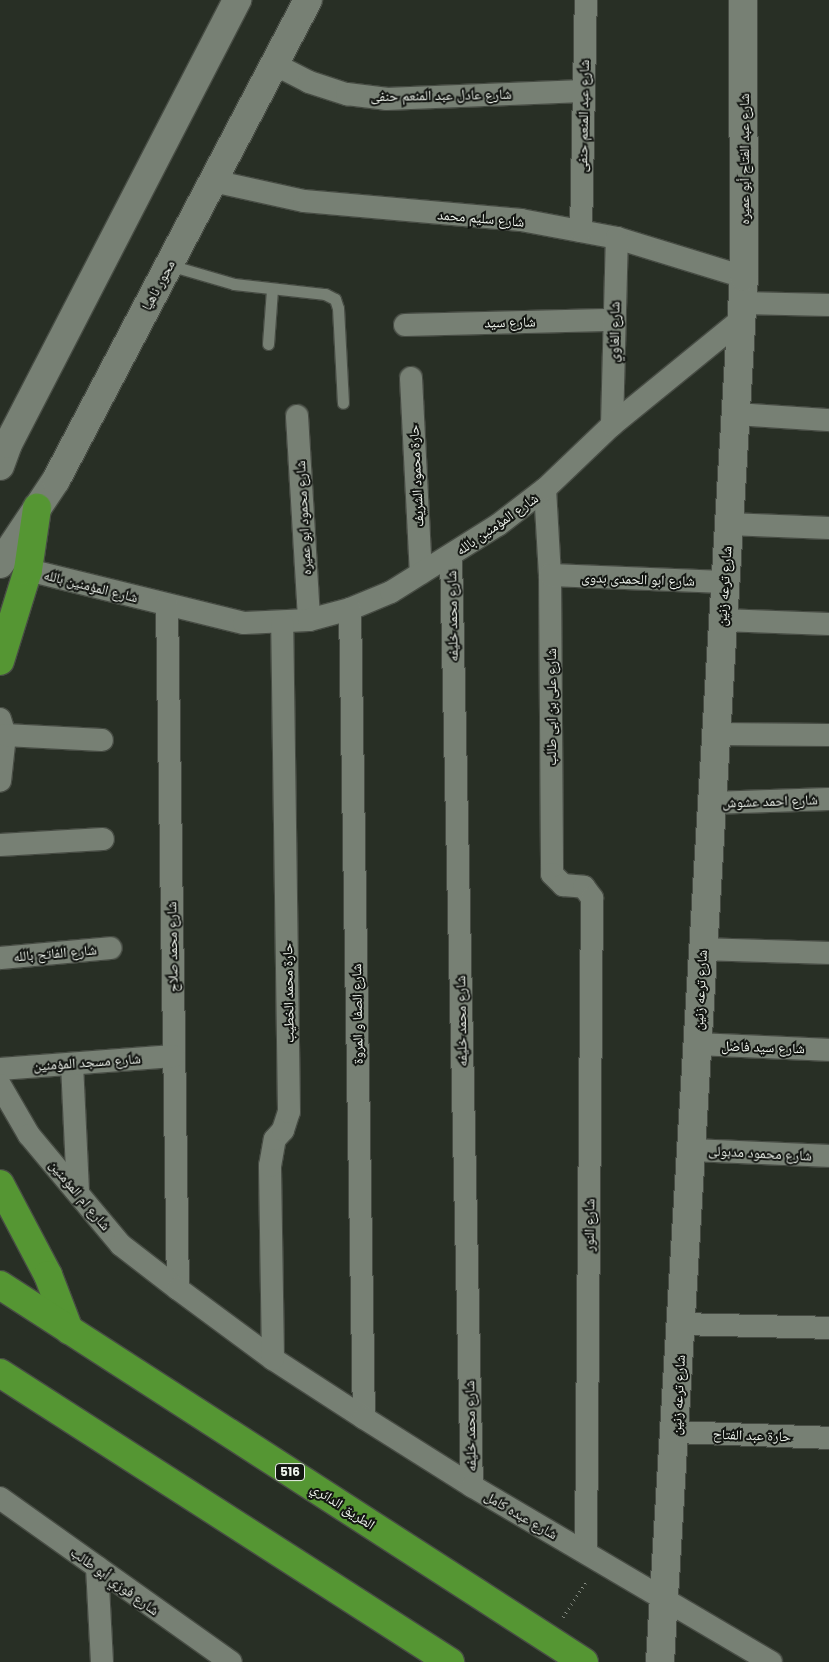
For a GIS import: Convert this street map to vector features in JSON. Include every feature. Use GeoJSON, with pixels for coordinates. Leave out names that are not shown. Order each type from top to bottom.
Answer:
{"type":"FeatureCollection","features":[{"type":"Feature","properties":{"kind":"highway"},"geometry":{"type":"LineString","coordinates":[[0,660],[28,570],[37,508]]}},
{"type":"Feature","properties":{"kind":"highway"},"geometry":{"type":"LineString","coordinates":[[0,1184],[48,1275],[69,1330]]}},
{"type":"Feature","properties":{"kind":"highway","name":"الطريق الدائري"},"geometry":{"type":"LineString","coordinates":[[0,1285],[582,1661]]}},
{"type":"Feature","properties":{"kind":"highway"},"geometry":{"type":"LineString","coordinates":[[0,1373],[450,1662]]}},
{"type":"Feature","properties":{"kind":"street"},"geometry":{"type":"LineString","coordinates":[[0,466],[12,435],[236,0]]}},
{"type":"Feature","properties":{"kind":"street","name":"محور ناهيا"},"geometry":{"type":"LineString","coordinates":[[0,564],[56,480],[308,0]]}},
{"type":"Feature","properties":{"kind":"street","name":"شارع عبد المنعم حنفى"},"geometry":{"type":"LineString","coordinates":[[581,231],[586,0]]}},
{"type":"Feature","properties":{"kind":"street","name":"شارع عبد الفتاح أبو عميره"},"geometry":{"type":"LineString","coordinates":[[743,0],[743,300]]}},
{"type":"Feature","properties":{"kind":"street","name":"شارع عادل عبد المنعم حنفى"},"geometry":{"type":"LineString","coordinates":[[274,64],[309,82],[347,94],[386,99],[584,91]]}},
{"type":"Feature","properties":{"kind":"street","name":"شارع سليم محمد"},"geometry":{"type":"LineString","coordinates":[[213,181],[304,201],[522,220],[617,238],[743,300],[829,305]]}},
{"type":"Feature","properties":{"kind":"street","name":"شارع الغاوي"},"geometry":{"type":"LineString","coordinates":[[612,425],[617,238]]}},
{"type":"Feature","properties":{"kind":"street","name":"شارع ترعه زنين"},"geometry":{"type":"LineString","coordinates":[[660,1662],[666,1599],[702,949],[743,300]]}},
{"type":"Feature","properties":{"kind":"street","name":"شارع المؤمنين بالله"},"geometry":{"type":"LineString","coordinates":[[28,570],[244,623],[282,623],[309,620],[350,610],[390,592],[451,556],[545,489],[743,300]]}},
{"type":"Feature","properties":{"kind":"street","name":"شارع سيد"},"geometry":{"type":"LineString","coordinates":[[405,325],[615,320]]}},
{"type":"Feature","properties":{"kind":"street","name":"حارة محمود الشريف"},"geometry":{"type":"LineString","coordinates":[[411,378],[421,573]]}},
{"type":"Feature","properties":{"kind":"street"},"geometry":{"type":"LineString","coordinates":[[736,414],[829,420]]}},
{"type":"Feature","properties":{"kind":"street","name":"شارع محمود ابو عميره"},"geometry":{"type":"LineString","coordinates":[[297,416],[309,620]]}},
{"type":"Feature","properties":{"kind":"street","name":"شارع على بن ابى طالب"},"geometry":{"type":"LineString","coordinates":[[545,489],[550,575],[552,874],[563,885],[584,886],[592,898]]}},
{"type":"Feature","properties":{"kind":"street"},"geometry":{"type":"LineString","coordinates":[[728,524],[829,528]]}},
{"type":"Feature","properties":{"kind":"street","name":"شارع محمد خليفه"},"geometry":{"type":"LineString","coordinates":[[451,556],[472,1486]]}},
{"type":"Feature","properties":{"kind":"street","name":"شارع ابو الحمدى بدوى"},"geometry":{"type":"LineString","coordinates":[[550,575],[725,582]]}},
{"type":"Feature","properties":{"kind":"street","name":"شارع محمد صلاح"},"geometry":{"type":"LineString","coordinates":[[167,605],[178,1289]]}},
{"type":"Feature","properties":{"kind":"street","name":"شارع الصفا و المروة"},"geometry":{"type":"LineString","coordinates":[[350,610],[364,1418]]}},
{"type":"Feature","properties":{"kind":"street"},"geometry":{"type":"LineString","coordinates":[[722,620],[829,624]]}},
{"type":"Feature","properties":{"kind":"street","name":"حارة محمد الخطيب"},"geometry":{"type":"LineString","coordinates":[[273,1359],[270,1166],[275,1139],[283,1130],[289,1112],[282,623]]}},
{"type":"Feature","properties":{"kind":"street"},"geometry":{"type":"LineString","coordinates":[[0,781],[3,727],[102,740]]}},
{"type":"Feature","properties":{"kind":"street"},"geometry":{"type":"LineString","coordinates":[[715,734],[829,735]]}},
{"type":"Feature","properties":{"kind":"street","name":"شارع احمد عشوش"},"geometry":{"type":"LineString","coordinates":[[711,803],[829,800]]}},
{"type":"Feature","properties":{"kind":"street"},"geometry":{"type":"LineString","coordinates":[[0,845],[103,839]]}},
{"type":"Feature","properties":{"kind":"street","name":"شارع النور"},"geometry":{"type":"LineString","coordinates":[[586,1552],[592,898]]}},
{"type":"Feature","properties":{"kind":"street","name":"شارع الفاتح بالله"},"geometry":{"type":"LineString","coordinates":[[0,958],[111,948]]}},
{"type":"Feature","properties":{"kind":"street"},"geometry":{"type":"LineString","coordinates":[[702,949],[829,953]]}},
{"type":"Feature","properties":{"kind":"street","name":"شارع سيد فاضل"},"geometry":{"type":"LineString","coordinates":[[697,1044],[829,1050]]}},
{"type":"Feature","properties":{"kind":"street","name":"شارع مسجد المؤمنين"},"geometry":{"type":"LineString","coordinates":[[0,1069],[174,1056]]}},
{"type":"Feature","properties":{"kind":"street"},"geometry":{"type":"LineString","coordinates":[[72,1064],[78,1192]]}},
{"type":"Feature","properties":{"kind":"street","name":"شارع ام المؤمنين"},"geometry":{"type":"LineString","coordinates":[[0,1084],[29,1135],[121,1245],[178,1289]]}},
{"type":"Feature","properties":{"kind":"street","name":"شارع محمود مدبولى"},"geometry":{"type":"LineString","coordinates":[[691,1150],[829,1156]]}},
{"type":"Feature","properties":{"kind":"street","name":"شارع عبده كامل"},"geometry":{"type":"LineString","coordinates":[[178,1289],[273,1359],[472,1486],[772,1662]]}},
{"type":"Feature","properties":{"kind":"street"},"geometry":{"type":"LineString","coordinates":[[681,1324],[829,1328]]}},
{"type":"Feature","properties":{"kind":"street","name":"حارة عبد الفتاح"},"geometry":{"type":"LineString","coordinates":[[676,1432],[829,1438]]}},
{"type":"Feature","properties":{"kind":"street","name":"شارع فوزي أبو طالب"},"geometry":{"type":"LineString","coordinates":[[0,1498],[97,1567],[205,1653],[231,1662]]}},
{"type":"Feature","properties":{"kind":"street"},"geometry":{"type":"LineString","coordinates":[[97,1567],[102,1662]]}},
{"type":"Feature","properties":{"kind":"lane"},"geometry":{"type":"LineString","coordinates":[[169,264],[234,284],[272,290],[325,294],[335,299],[338,308],[343,403]]}},
{"type":"Feature","properties":{"kind":"lane"},"geometry":{"type":"LineString","coordinates":[[268,344],[272,290]]}}]}
